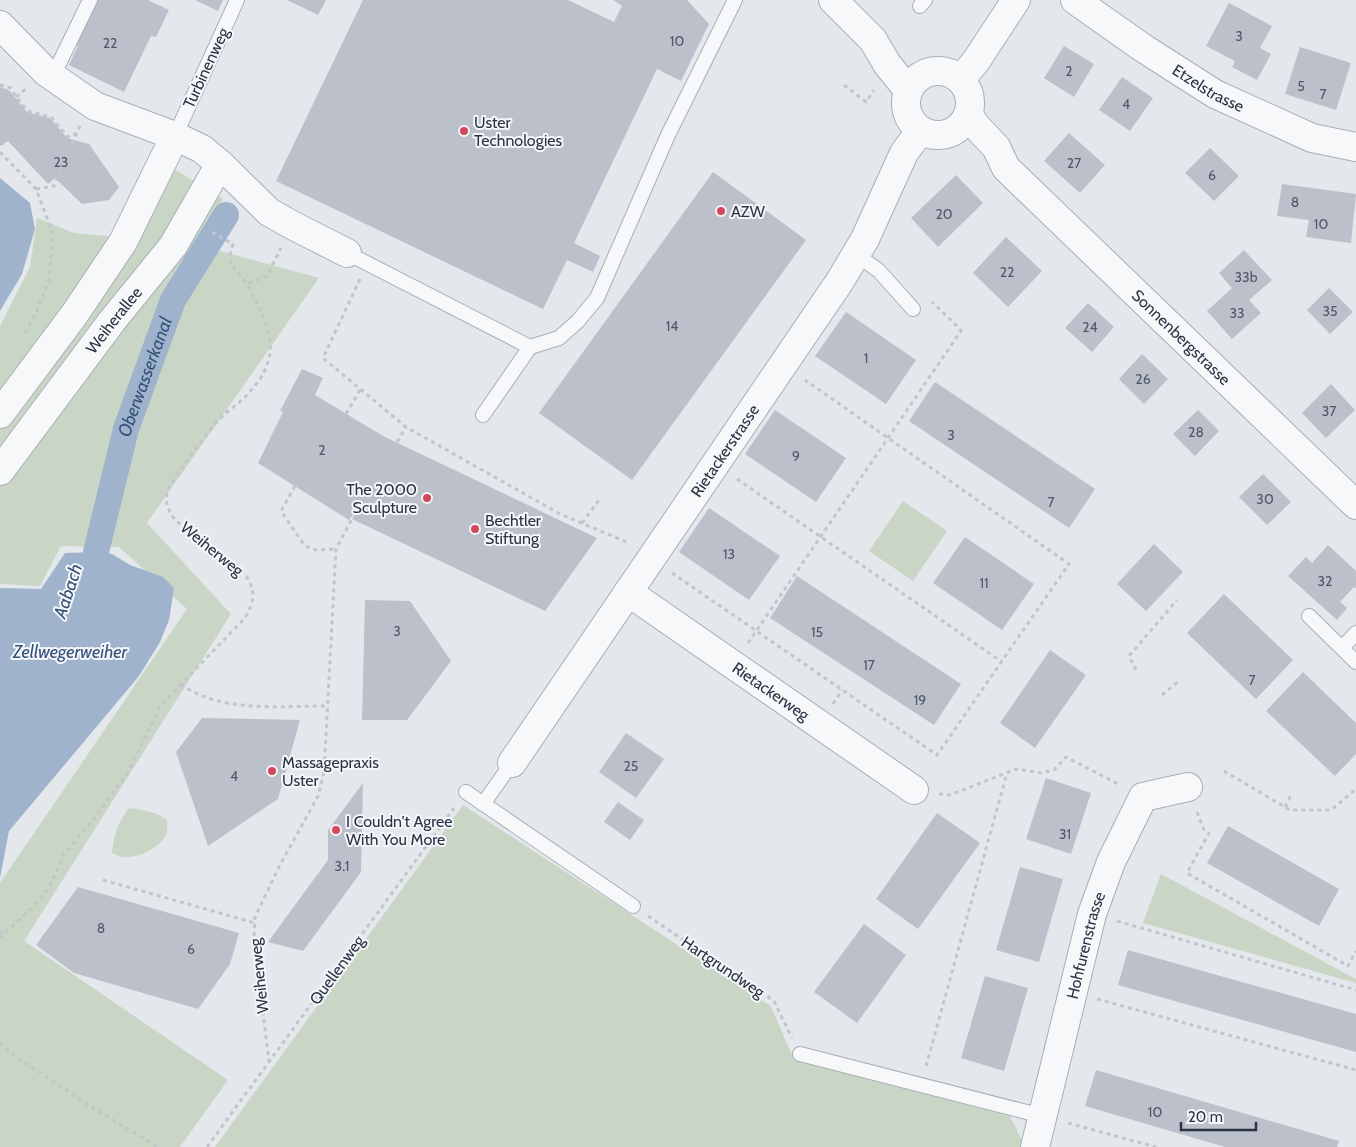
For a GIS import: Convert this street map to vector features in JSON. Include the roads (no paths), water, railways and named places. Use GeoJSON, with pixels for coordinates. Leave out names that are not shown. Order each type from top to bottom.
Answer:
{"type":"FeatureCollection","features":[{"type":"Feature","properties":{"kind":"street"},"geometry":{"type":"LineString","coordinates":[[833,0],[873,40],[898,52],[918,81]]}},
{"type":"Feature","properties":{"kind":"street"},"geometry":{"type":"LineString","coordinates":[[961,79],[976,61],[1016,0]]}},
{"type":"Feature","properties":{"kind":"street","name":"Etzelstrasse"},"geometry":{"type":"LineString","coordinates":[[1075,0],[1143,48],[1215,94],[1312,138],[1356,147]]}},
{"type":"Feature","properties":{"kind":"street"},"geometry":{"type":"LineString","coordinates":[[0,25],[46,72],[95,106],[175,136],[202,149],[269,212],[357,258]]}},
{"type":"Feature","properties":{"kind":"street"},"geometry":{"type":"LineString","coordinates":[[939,71],[950,73],[961,79],[968,90],[971,102],[962,124],[943,136],[931,136],[920,131],[914,125],[906,108],[918,81],[939,71]]}},
{"type":"Feature","properties":{"kind":"street","name":"Sonnenbergstrasse"},"geometry":{"type":"LineString","coordinates":[[962,124],[976,126],[996,147],[1006,168],[1356,505]]}},
{"type":"Feature","properties":{"kind":"street","name":"Rietackerstrasse"},"geometry":{"type":"LineString","coordinates":[[512,763],[830,296],[865,239],[904,153],[920,131]]}},
{"type":"Feature","properties":{"kind":"street"},"geometry":{"type":"LineString","coordinates":[[0,414],[74,315],[123,242],[175,136]]}},
{"type":"Feature","properties":{"kind":"street","name":"Weiherallee"},"geometry":{"type":"LineString","coordinates":[[0,471],[112,320],[173,246],[220,164]]}},
{"type":"Feature","properties":{"kind":"street","name":"Rietackerweg"},"geometry":{"type":"LineString","coordinates":[[628,592],[914,790]]}},
{"type":"Feature","properties":{"kind":"street","name":"Hohfurenstrasse"},"geometry":{"type":"LineString","coordinates":[[1035,1147],[1092,914],[1111,862],[1143,797],[1188,787]]}},
{"type":"Feature","properties":{"kind":"lane"},"geometry":{"type":"LineString","coordinates":[[53,76],[90,0]]}},
{"type":"Feature","properties":{"kind":"lane","name":"Turbinenweg"},"geometry":{"type":"LineString","coordinates":[[175,136],[237,0]]}},
{"type":"Feature","properties":{"kind":"lane"},"geometry":{"type":"LineString","coordinates":[[483,415],[530,347],[560,338],[578,321],[597,298],[668,135],[735,0]]}},
{"type":"Feature","properties":{"kind":"lane"},"geometry":{"type":"LineString","coordinates":[[856,254],[879,271],[913,309]]}},
{"type":"Feature","properties":{"kind":"lane"},"geometry":{"type":"LineString","coordinates":[[357,258],[530,347]]}},
{"type":"Feature","properties":{"kind":"lane"},"geometry":{"type":"LineString","coordinates":[[1309,616],[1356,662]]}},
{"type":"Feature","properties":{"kind":"lane"},"geometry":{"type":"LineString","coordinates":[[1342,648],[1356,633]]}},
{"type":"Feature","properties":{"kind":"lane"},"geometry":{"type":"LineString","coordinates":[[483,804],[512,763]]}},
{"type":"Feature","properties":{"kind":"lane"},"geometry":{"type":"LineString","coordinates":[[466,792],[633,906]]}},
{"type":"Feature","properties":{"kind":"lane"},"geometry":{"type":"LineString","coordinates":[[800,1054],[1042,1116]]}},
{"type":"Feature","properties":{"kind":"water"},"geometry":{"type":"Polygon","coordinates":[[[0,178],[30,203],[35,229],[22,274],[0,311],[0,178]]]}},
{"type":"Feature","properties":{"kind":"water","name":"Zellwegerweiher"},"geometry":{"type":"Polygon","coordinates":[[[96,552],[112,554],[130,565],[163,577],[174,588],[169,620],[160,642],[139,676],[9,831],[0,878],[0,588],[41,589],[65,553],[96,552]]]}},
{"type":"Feature","properties":{"kind":"waterway","name":"Oberwasserkanal"},"geometry":{"type":"LineString","coordinates":[[96,552],[126,429],[173,300],[226,215]]}},
{"type":"Feature","properties":{"kind":"place","name":"Uster Technologies"},"geometry":{"type":"Point","coordinates":[464,131]}},
{"type":"Feature","properties":{"kind":"place","name":"AZW"},"geometry":{"type":"Point","coordinates":[721,211]}},
{"type":"Feature","properties":{"kind":"place","name":"The 2000 Sculpture"},"geometry":{"type":"Point","coordinates":[427,498]}},
{"type":"Feature","properties":{"kind":"place","name":"Bechtler Stiftung"},"geometry":{"type":"Point","coordinates":[475,529]}},
{"type":"Feature","properties":{"kind":"place","name":"Massagepraxis Uster"},"geometry":{"type":"Point","coordinates":[272,771]}},
{"type":"Feature","properties":{"kind":"place","name":"I Couldn't Agree With You More"},"geometry":{"type":"Point","coordinates":[336,830]}},
{"type":"Feature","properties":{"kind":"water label","name":"Aabach"},"geometry":{"type":"Point","coordinates":[68,591]}}]}
